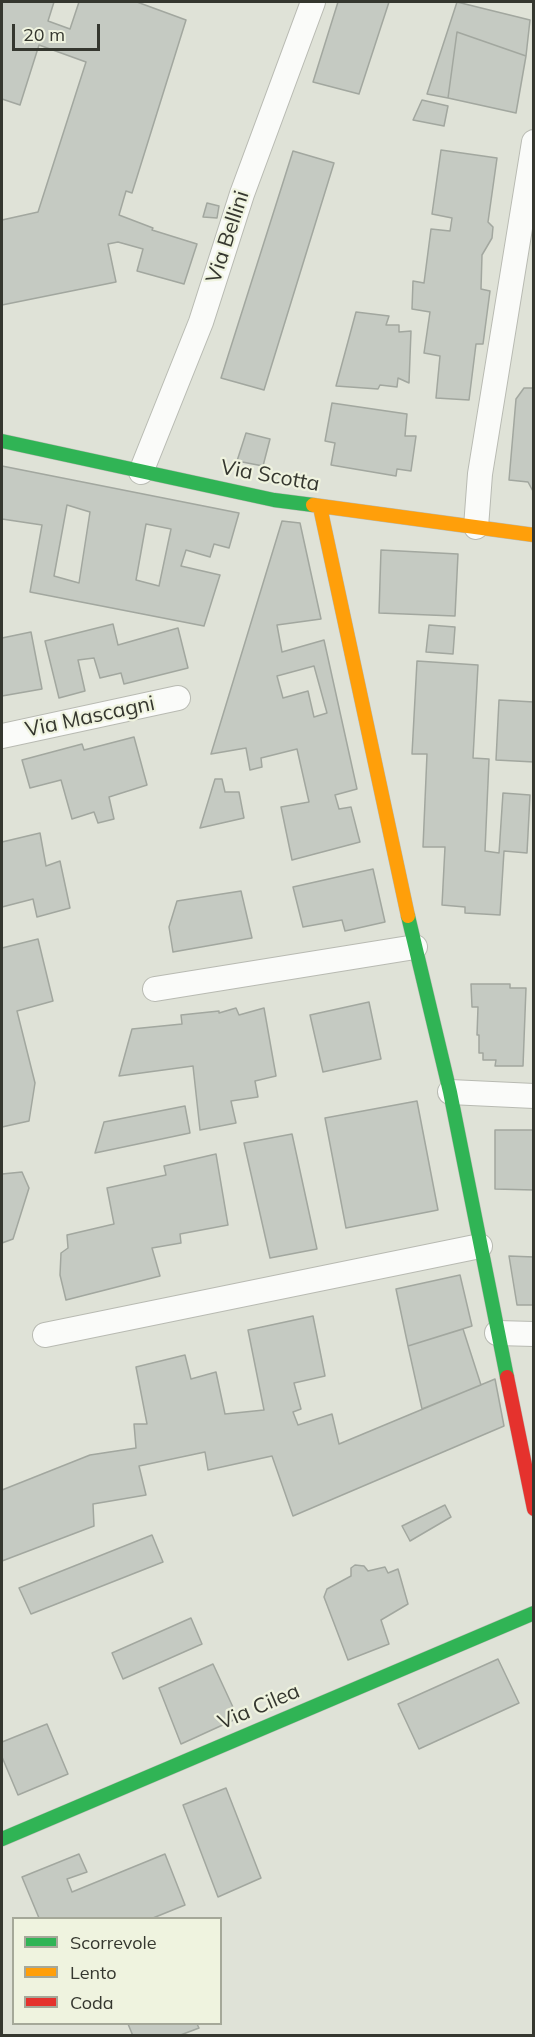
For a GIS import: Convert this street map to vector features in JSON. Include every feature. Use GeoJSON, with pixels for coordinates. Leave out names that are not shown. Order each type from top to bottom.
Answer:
{"type":"FeatureCollection","features":[{"type":"Feature","properties":{"kind":"street","name":"Via Bellini"},"geometry":{"type":"LineString","coordinates":[[141,472],[201,322],[242,194],[314,2]]}},
{"type":"Feature","properties":{"kind":"street"},"geometry":{"type":"LineString","coordinates":[[476,527],[480,474],[534,142]]}},
{"type":"Feature","properties":{"kind":"street","name":"Via Scotta"},"geometry":{"type":"LineString","coordinates":[[2,441],[249,495],[320,507],[534,535]]}},
{"type":"Feature","properties":{"kind":"street"},"geometry":{"type":"LineString","coordinates":[[320,507],[415,947],[450,1092],[534,1509]]}},
{"type":"Feature","properties":{"kind":"street","name":"Via Mascagni"},"geometry":{"type":"LineString","coordinates":[[2,736],[178,698]]}},
{"type":"Feature","properties":{"kind":"street"},"geometry":{"type":"LineString","coordinates":[[154,989],[415,947]]}},
{"type":"Feature","properties":{"kind":"street"},"geometry":{"type":"LineString","coordinates":[[450,1092],[534,1096]]}},
{"type":"Feature","properties":{"kind":"street"},"geometry":{"type":"LineString","coordinates":[[45,1335],[480,1246]]}},
{"type":"Feature","properties":{"kind":"street"},"geometry":{"type":"LineString","coordinates":[[497,1333],[534,1334]]}},
{"type":"Feature","properties":{"kind":"street","name":"Via Cilea"},"geometry":{"type":"LineString","coordinates":[[2,1839],[534,1613]]}},
{"type":"Feature","properties":{"kind":"building"},"geometry":{"type":"Polygon","coordinates":[[[2,2],[54,2],[48,21],[70,29],[79,2],[137,2],[186,20],[132,193],[126,191],[119,215],[153,228],[152,230],[197,244],[184,284],[137,271],[143,249],[118,242],[108,244],[116,282],[2,305],[2,220],[38,212],[86,62],[39,45],[20,105],[2,99],[2,2]]]}},
{"type":"Feature","properties":{"kind":"building"},"geometry":{"type":"Polygon","coordinates":[[[338,2],[389,2],[359,94],[313,82],[338,2]]]}},
{"type":"Feature","properties":{"kind":"building"},"geometry":{"type":"Polygon","coordinates":[[[457,2],[530,20],[526,56],[457,32],[448,98],[427,94],[457,2]]]}},
{"type":"Feature","properties":{"kind":"building"},"geometry":{"type":"Polygon","coordinates":[[[457,32],[526,56],[516,113],[448,98],[457,32]]]}},
{"type":"Feature","properties":{"kind":"building"},"geometry":{"type":"Polygon","coordinates":[[[422,100],[448,106],[444,126],[413,120],[422,100]]]}},
{"type":"Feature","properties":{"kind":"building"},"geometry":{"type":"Polygon","coordinates":[[[441,150],[497,158],[488,222],[493,227],[492,238],[482,255],[481,289],[490,291],[483,344],[476,344],[469,400],[436,398],[440,356],[424,353],[430,312],[412,309],[413,281],[424,283],[431,229],[450,231],[452,218],[432,214],[441,150]]]}},
{"type":"Feature","properties":{"kind":"building"},"geometry":{"type":"Polygon","coordinates":[[[293,151],[334,163],[264,390],[221,378],[293,151]]]}},
{"type":"Feature","properties":{"kind":"building"},"geometry":{"type":"Polygon","coordinates":[[[207,203],[219,206],[217,218],[203,217],[207,203]]]}},
{"type":"Feature","properties":{"kind":"building"},"geometry":{"type":"Polygon","coordinates":[[[356,312],[389,316],[386,325],[399,325],[399,332],[411,331],[409,383],[398,378],[397,387],[380,385],[378,389],[336,386],[356,312]]]}},
{"type":"Feature","properties":{"kind":"building"},"geometry":{"type":"Polygon","coordinates":[[[524,388],[534,388],[534,493],[528,482],[509,480],[516,399],[524,388]]]}},
{"type":"Feature","properties":{"kind":"building"},"geometry":{"type":"Polygon","coordinates":[[[332,403],[407,414],[405,436],[416,436],[411,471],[397,469],[396,476],[331,465],[335,443],[325,441],[332,403]]]}},
{"type":"Feature","properties":{"kind":"building"},"geometry":{"type":"Polygon","coordinates":[[[246,433],[270,439],[263,466],[237,461],[246,433]]]}},
{"type":"Feature","properties":{"kind":"building"},"geometry":{"type":"Polygon","coordinates":[[[2,466],[239,513],[229,548],[214,544],[210,557],[186,550],[181,566],[220,575],[204,626],[30,592],[42,525],[2,519],[2,466]],[[67,505],[54,576],[79,583],[90,512],[67,505]],[[146,524],[136,580],[159,586],[171,529],[146,524]]]}},
{"type":"Feature","properties":{"kind":"building"},"geometry":{"type":"Polygon","coordinates":[[[282,521],[300,523],[321,619],[277,625],[282,652],[324,640],[357,789],[335,795],[339,809],[351,807],[360,842],[292,860],[281,807],[309,802],[297,749],[261,758],[262,767],[250,770],[246,748],[211,754],[282,521]],[[314,666],[277,676],[283,698],[308,691],[314,717],[327,713],[314,666]]]}},
{"type":"Feature","properties":{"kind":"building"},"geometry":{"type":"Polygon","coordinates":[[[381,550],[458,554],[455,616],[379,613],[381,550]]]}},
{"type":"Feature","properties":{"kind":"building"},"geometry":{"type":"Polygon","coordinates":[[[113,624],[118,645],[178,628],[188,668],[124,684],[121,673],[100,678],[94,658],[78,660],[85,691],[59,698],[45,641],[113,624]]]}},
{"type":"Feature","properties":{"kind":"building"},"geometry":{"type":"Polygon","coordinates":[[[429,625],[455,627],[453,654],[426,652],[429,625]]]}},
{"type":"Feature","properties":{"kind":"building"},"geometry":{"type":"Polygon","coordinates":[[[31,632],[42,689],[2,696],[2,638],[31,632]]]}},
{"type":"Feature","properties":{"kind":"building"},"geometry":{"type":"Polygon","coordinates":[[[417,661],[478,665],[473,758],[489,759],[485,851],[499,853],[503,793],[530,795],[527,853],[504,851],[500,915],[465,913],[465,907],[442,905],[445,847],[423,847],[427,754],[412,754],[417,661]]]}},
{"type":"Feature","properties":{"kind":"building"},"geometry":{"type":"Polygon","coordinates":[[[499,700],[534,702],[534,762],[496,760],[499,700]]]}},
{"type":"Feature","properties":{"kind":"building"},"geometry":{"type":"Polygon","coordinates":[[[134,737],[147,785],[109,797],[114,819],[98,823],[94,812],[72,819],[61,780],[30,788],[22,760],[82,744],[84,750],[134,737]]]}},
{"type":"Feature","properties":{"kind":"building"},"geometry":{"type":"Polygon","coordinates":[[[215,779],[222,779],[225,792],[239,792],[244,818],[200,828],[215,779]]]}},
{"type":"Feature","properties":{"kind":"building"},"geometry":{"type":"Polygon","coordinates":[[[40,833],[46,866],[60,861],[70,908],[37,917],[33,899],[2,907],[2,842],[40,833]]]}},
{"type":"Feature","properties":{"kind":"building"},"geometry":{"type":"Polygon","coordinates":[[[373,869],[385,922],[345,931],[342,920],[303,927],[293,887],[373,869]]]}},
{"type":"Feature","properties":{"kind":"building"},"geometry":{"type":"Polygon","coordinates":[[[241,891],[252,938],[173,952],[169,927],[177,901],[241,891]]]}},
{"type":"Feature","properties":{"kind":"building"},"geometry":{"type":"Polygon","coordinates":[[[38,939],[53,1001],[17,1011],[35,1083],[29,1121],[2,1127],[2,948],[38,939]]]}},
{"type":"Feature","properties":{"kind":"building"},"geometry":{"type":"Polygon","coordinates":[[[471,984],[510,984],[510,988],[526,988],[523,1066],[495,1066],[496,1060],[483,1060],[483,1053],[479,1053],[479,1035],[477,1035],[478,1007],[472,1007],[471,984]]]}},
{"type":"Feature","properties":{"kind":"building"},"geometry":{"type":"Polygon","coordinates":[[[369,1002],[381,1059],[323,1072],[310,1015],[369,1002]]]}},
{"type":"Feature","properties":{"kind":"building"},"geometry":{"type":"Polygon","coordinates":[[[236,1008],[239,1015],[264,1008],[276,1076],[255,1081],[258,1097],[231,1101],[236,1123],[200,1130],[193,1066],[119,1076],[132,1029],[182,1024],[181,1015],[219,1011],[219,1013],[236,1008]]]}},
{"type":"Feature","properties":{"kind":"building"},"geometry":{"type":"Polygon","coordinates":[[[417,1101],[438,1210],[346,1228],[325,1118],[417,1101]]]}},
{"type":"Feature","properties":{"kind":"building"},"geometry":{"type":"Polygon","coordinates":[[[185,1106],[190,1133],[95,1153],[104,1122],[185,1106]]]}},
{"type":"Feature","properties":{"kind":"building"},"geometry":{"type":"Polygon","coordinates":[[[495,1130],[534,1130],[534,1190],[495,1189],[495,1130]]]}},
{"type":"Feature","properties":{"kind":"building"},"geometry":{"type":"Polygon","coordinates":[[[292,1134],[317,1249],[270,1258],[244,1143],[292,1134]]]}},
{"type":"Feature","properties":{"kind":"building"},"geometry":{"type":"Polygon","coordinates":[[[216,1154],[228,1225],[180,1234],[181,1243],[152,1248],[160,1276],[66,1300],[60,1275],[61,1253],[68,1248],[67,1235],[114,1224],[107,1188],[166,1175],[164,1166],[216,1154]]]}},
{"type":"Feature","properties":{"kind":"building"},"geometry":{"type":"Polygon","coordinates":[[[22,1172],[29,1188],[13,1239],[2,1243],[2,1174],[22,1172]]]}},
{"type":"Feature","properties":{"kind":"building"},"geometry":{"type":"Polygon","coordinates":[[[509,1256],[534,1257],[534,1305],[517,1305],[509,1256]]]}},
{"type":"Feature","properties":{"kind":"building"},"geometry":{"type":"Polygon","coordinates":[[[460,1275],[472,1326],[408,1346],[396,1289],[460,1275]]]}},
{"type":"Feature","properties":{"kind":"building"},"geometry":{"type":"Polygon","coordinates":[[[313,1316],[325,1376],[294,1383],[301,1409],[293,1412],[298,1425],[332,1414],[339,1444],[495,1379],[504,1426],[293,1516],[272,1456],[208,1470],[205,1452],[139,1466],[146,1495],[93,1504],[94,1526],[2,1561],[2,1490],[90,1455],[136,1448],[134,1424],[147,1424],[136,1367],[185,1355],[191,1379],[216,1372],[225,1414],[264,1410],[248,1330],[313,1316]]]}},
{"type":"Feature","properties":{"kind":"building"},"geometry":{"type":"Polygon","coordinates":[[[463,1329],[481,1385],[422,1409],[408,1346],[463,1329]]]}},
{"type":"Feature","properties":{"kind":"building"},"geometry":{"type":"Polygon","coordinates":[[[445,1505],[451,1517],[410,1541],[402,1526],[445,1505]]]}},
{"type":"Feature","properties":{"kind":"building"},"geometry":{"type":"Polygon","coordinates":[[[152,1535],[163,1562],[31,1614],[19,1588],[152,1535]]]}},
{"type":"Feature","properties":{"kind":"building"},"geometry":{"type":"Polygon","coordinates":[[[355,1565],[364,1566],[368,1571],[385,1567],[388,1573],[398,1569],[408,1604],[381,1620],[389,1644],[348,1660],[324,1597],[327,1589],[351,1576],[351,1568],[355,1565]]]}},
{"type":"Feature","properties":{"kind":"building"},"geometry":{"type":"Polygon","coordinates":[[[191,1618],[202,1644],[123,1679],[112,1653],[191,1618]]]}},
{"type":"Feature","properties":{"kind":"building"},"geometry":{"type":"Polygon","coordinates":[[[498,1659],[519,1703],[419,1749],[398,1704],[498,1659]]]}},
{"type":"Feature","properties":{"kind":"building"},"geometry":{"type":"Polygon","coordinates":[[[213,1664],[238,1718],[181,1744],[159,1688],[213,1664]]]}},
{"type":"Feature","properties":{"kind":"building"},"geometry":{"type":"Polygon","coordinates":[[[47,1724],[68,1774],[18,1795],[2,1757],[2,1742],[47,1724]]]}},
{"type":"Feature","properties":{"kind":"building"},"geometry":{"type":"Polygon","coordinates":[[[226,1788],[261,1878],[218,1897],[183,1805],[226,1788]]]}},
{"type":"Feature","properties":{"kind":"building"},"geometry":{"type":"Polygon","coordinates":[[[79,1854],[87,1872],[67,1879],[72,1892],[165,1854],[185,1905],[155,1917],[39,1917],[22,1877],[79,1854]]]}},
{"type":"Feature","properties":{"kind":"building"},"geometry":{"type":"Polygon","coordinates":[[[128,2025],[198,2025],[199,2028],[178,2036],[133,2036],[128,2025]]]}},
{"type":"Feature","properties":{"kind":"traffic: fast"},"geometry":{"type":"LineString","coordinates":[[2,441],[274,500],[313,505]]}},
{"type":"Feature","properties":{"kind":"traffic: fast"},"geometry":{"type":"LineString","coordinates":[[408,916],[450,1092],[507,1377]]}},
{"type":"Feature","properties":{"kind":"traffic: fast"},"geometry":{"type":"LineString","coordinates":[[2,1839],[534,1613]]}},
{"type":"Feature","properties":{"kind":"traffic: slow"},"geometry":{"type":"LineString","coordinates":[[313,505],[534,535]]}},
{"type":"Feature","properties":{"kind":"traffic: slow"},"geometry":{"type":"LineString","coordinates":[[320,507],[408,916]]}},
{"type":"Feature","properties":{"kind":"traffic: jam"},"geometry":{"type":"LineString","coordinates":[[507,1377],[534,1509]]}}]}
